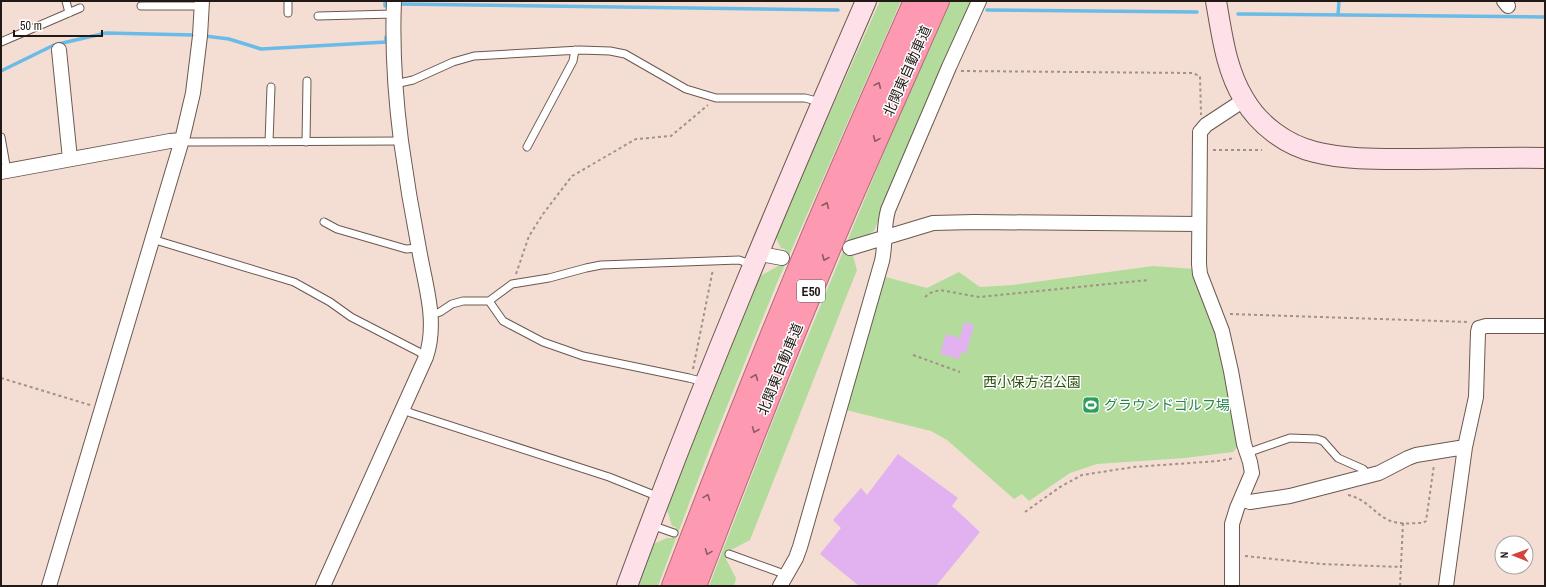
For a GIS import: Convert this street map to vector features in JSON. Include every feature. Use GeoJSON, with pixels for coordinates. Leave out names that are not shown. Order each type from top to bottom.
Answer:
{"type":"FeatureCollection","features":[{"type":"Feature","properties":{"kind":"highway","name":"北関東自動車道"},"geometry":{"type":"LineString","coordinates":[[673,586],[735,424],[802,260],[915,1]]}},
{"type":"Feature","properties":{"kind":"highway","name":"北関東自動車道"},"geometry":{"type":"LineString","coordinates":[[695,586],[748,448],[822,266],[866,162],[938,1]]}},
{"type":"Feature","properties":{"kind":"street"},"geometry":{"type":"LineString","coordinates":[[627,586],[660,497],[699,381],[755,258],[866,1]]}},
{"type":"Feature","properties":{"kind":"street"},"geometry":{"type":"LineString","coordinates":[[784,581],[800,547],[846,390],[882,261],[884,249],[884,223],[888,210],[979,1]]}},
{"type":"Feature","properties":{"kind":"street"},"geometry":{"type":"LineString","coordinates":[[1216,1],[1229,67],[1244,100],[1256,116],[1287,141],[1314,152],[1370,159],[1545,158]]}},
{"type":"Feature","properties":{"kind":"street"},"geometry":{"type":"LineString","coordinates":[[49,586],[182,140],[193,93],[200,36],[202,3]]}},
{"type":"Feature","properties":{"kind":"street"},"geometry":{"type":"LineString","coordinates":[[323,586],[426,357],[430,342],[431,315],[418,248],[401,141],[395,84],[394,7]]}},
{"type":"Feature","properties":{"kind":"street"},"geometry":{"type":"LineString","coordinates":[[59,50],[70,159]]}},
{"type":"Feature","properties":{"kind":"street"},"geometry":{"type":"LineString","coordinates":[[1232,586],[1232,524],[1252,473],[1244,444],[1231,371],[1218,319],[1200,274],[1200,132],[1206,125],[1244,100]]}},
{"type":"Feature","properties":{"kind":"street"},"geometry":{"type":"LineString","coordinates":[[4,171],[182,140]]}},
{"type":"Feature","properties":{"kind":"street"},"geometry":{"type":"LineString","coordinates":[[850,248],[933,223],[1199,224]]}},
{"type":"Feature","properties":{"kind":"street"},"geometry":{"type":"LineString","coordinates":[[755,258],[771,256],[782,258]]}},
{"type":"Feature","properties":{"kind":"street"},"geometry":{"type":"LineString","coordinates":[[1446,586],[1465,447],[1476,397],[1479,328],[1486,326],[1545,326]]}},
{"type":"Feature","properties":{"kind":"street"},"geometry":{"type":"LineString","coordinates":[[1241,499],[1250,502],[1290,496],[1379,473],[1408,458],[1465,447]]}},
{"type":"Feature","properties":{"kind":"lane"},"geometry":{"type":"LineString","coordinates":[[66,1],[68,13]]}},
{"type":"Feature","properties":{"kind":"lane"},"geometry":{"type":"LineString","coordinates":[[288,1],[288,14]]}},
{"type":"Feature","properties":{"kind":"lane"},"geometry":{"type":"LineString","coordinates":[[141,6],[202,3]]}},
{"type":"Feature","properties":{"kind":"lane"},"geometry":{"type":"LineString","coordinates":[[318,16],[394,7]]}},
{"type":"Feature","properties":{"kind":"lane"},"geometry":{"type":"LineString","coordinates":[[1,42],[80,8]]}},
{"type":"Feature","properties":{"kind":"lane"},"geometry":{"type":"LineString","coordinates":[[395,84],[413,80],[453,62],[474,56],[575,50],[610,51],[625,54],[686,89],[716,98],[805,98],[822,103]]}},
{"type":"Feature","properties":{"kind":"lane"},"geometry":{"type":"LineString","coordinates":[[527,148],[574,61],[575,50]]}},
{"type":"Feature","properties":{"kind":"lane"},"geometry":{"type":"LineString","coordinates":[[306,81],[306,142]]}},
{"type":"Feature","properties":{"kind":"lane"},"geometry":{"type":"LineString","coordinates":[[270,142],[271,87]]}},
{"type":"Feature","properties":{"kind":"lane"},"geometry":{"type":"LineString","coordinates":[[1,136],[4,171]]}},
{"type":"Feature","properties":{"kind":"lane"},"geometry":{"type":"LineString","coordinates":[[182,140],[189,142],[401,141]]}},
{"type":"Feature","properties":{"kind":"lane"},"geometry":{"type":"LineString","coordinates":[[324,222],[337,229],[406,249],[418,248]]}},
{"type":"Feature","properties":{"kind":"lane"},"geometry":{"type":"LineString","coordinates":[[152,239],[294,282],[330,302],[351,317],[426,357]]}},
{"type":"Feature","properties":{"kind":"lane"},"geometry":{"type":"LineString","coordinates":[[431,315],[440,312],[452,304],[463,301],[489,301],[512,284],[549,278],[601,265],[739,260],[755,258]]}},
{"type":"Feature","properties":{"kind":"lane"},"geometry":{"type":"LineString","coordinates":[[489,301],[503,321],[543,342],[583,356],[699,381]]}},
{"type":"Feature","properties":{"kind":"lane"},"geometry":{"type":"LineString","coordinates":[[402,409],[609,477],[660,497]]}},
{"type":"Feature","properties":{"kind":"lane"},"geometry":{"type":"LineString","coordinates":[[1247,453],[1290,438],[1317,439],[1323,441],[1338,458],[1363,469],[1369,476]]}},
{"type":"Feature","properties":{"kind":"lane"},"geometry":{"type":"LineString","coordinates":[[650,524],[674,533]]}},
{"type":"Feature","properties":{"kind":"lane"},"geometry":{"type":"LineString","coordinates":[[729,554],[784,581]]}},
{"type":"Feature","properties":{"kind":"path"},"geometry":{"type":"LineString","coordinates":[[949,67],[958,71],[1192,73],[1200,76],[1200,114],[1206,125]]}},
{"type":"Feature","properties":{"kind":"path"},"geometry":{"type":"LineString","coordinates":[[512,284],[529,236],[543,214],[572,176],[636,139],[671,136],[716,98]]}},
{"type":"Feature","properties":{"kind":"path"},"geometry":{"type":"LineString","coordinates":[[1200,150],[1262,150]]}},
{"type":"Feature","properties":{"kind":"path"},"geometry":{"type":"LineString","coordinates":[[699,381],[693,367],[715,260]]}},
{"type":"Feature","properties":{"kind":"path"},"geometry":{"type":"LineString","coordinates":[[925,297],[930,293],[940,290],[979,297],[1148,280]]}},
{"type":"Feature","properties":{"kind":"path"},"geometry":{"type":"LineString","coordinates":[[1218,319],[1229,314],[1470,322],[1479,328]]}},
{"type":"Feature","properties":{"kind":"path"},"geometry":{"type":"LineString","coordinates":[[913,355],[960,372]]}},
{"type":"Feature","properties":{"kind":"path"},"geometry":{"type":"LineString","coordinates":[[1,378],[102,409]]}},
{"type":"Feature","properties":{"kind":"path"},"geometry":{"type":"LineString","coordinates":[[1327,486],[1340,494],[1361,499],[1388,519],[1403,523],[1423,523],[1426,521],[1436,452]]}},
{"type":"Feature","properties":{"kind":"path"},"geometry":{"type":"LineString","coordinates":[[1025,512],[1060,487],[1082,475],[1134,467],[1218,461],[1247,453]]}},
{"type":"Feature","properties":{"kind":"path"},"geometry":{"type":"LineString","coordinates":[[1400,586],[1403,523]]}},
{"type":"Feature","properties":{"kind":"path"},"geometry":{"type":"LineString","coordinates":[[1232,555],[1321,564],[1401,567]]}},
{"type":"Feature","properties":{"kind":"green space"},"geometry":{"type":"Polygon","coordinates":[[[880,1],[901,1],[777,283],[709,451],[658,586],[637,586],[651,545],[667,538],[672,538],[676,527],[672,526],[667,510],[673,490],[755,279],[780,265],[785,249],[781,248],[776,238],[777,231],[880,1]]]}},
{"type":"Feature","properties":{"kind":"green space"},"geometry":{"type":"Polygon","coordinates":[[[950,1],[972,1],[929,96],[874,231],[852,241],[849,256],[853,256],[857,270],[750,540],[731,550],[726,559],[736,578],[734,586],[709,586],[774,418],[909,92],[950,1]]]}},
{"type":"Feature","properties":{"kind":"green space","name":"西小保方沼公園"},"geometry":{"type":"Polygon","coordinates":[[[1153,266],[1195,269],[1213,319],[1239,445],[1233,452],[1185,458],[1097,464],[1070,473],[1029,501],[1022,494],[1014,499],[947,440],[931,431],[846,410],[882,276],[927,288],[959,272],[980,287],[1013,285],[1153,266]]]}},
{"type":"Feature","properties":{"kind":"building"},"geometry":{"type":"Polygon","coordinates":[[[964,322],[974,325],[966,354],[961,352],[959,359],[940,354],[946,334],[960,338],[964,322]]]}},
{"type":"Feature","properties":{"kind":"building"},"geometry":{"type":"Polygon","coordinates":[[[898,454],[958,498],[952,506],[980,532],[936,586],[859,586],[820,554],[841,528],[833,520],[861,488],[867,495],[898,454]]]}},
{"type":"Feature","properties":{"kind":"waterway"},"geometry":{"type":"LineString","coordinates":[[1338,15],[1339,1]]}},
{"type":"Feature","properties":{"kind":"waterway"},"geometry":{"type":"LineString","coordinates":[[385,6],[385,3],[387,3]]}},
{"type":"Feature","properties":{"kind":"waterway"},"geometry":{"type":"LineString","coordinates":[[399,4],[838,10]]}},
{"type":"Feature","properties":{"kind":"waterway"},"geometry":{"type":"LineString","coordinates":[[987,10],[1197,12]]}},
{"type":"Feature","properties":{"kind":"waterway"},"geometry":{"type":"LineString","coordinates":[[1238,14],[1545,17]]}},
{"type":"Feature","properties":{"kind":"waterway"},"geometry":{"type":"LineString","coordinates":[[1,71],[54,45],[106,33],[193,35]]}},
{"type":"Feature","properties":{"kind":"waterway"},"geometry":{"type":"LineString","coordinates":[[205,36],[229,39],[261,49],[386,42],[386,37]]}},
{"type":"Feature","properties":{"kind":"place","name":"グラウンドゴルフ場"},"geometry":{"type":"Point","coordinates":[1091,405]}}]}
